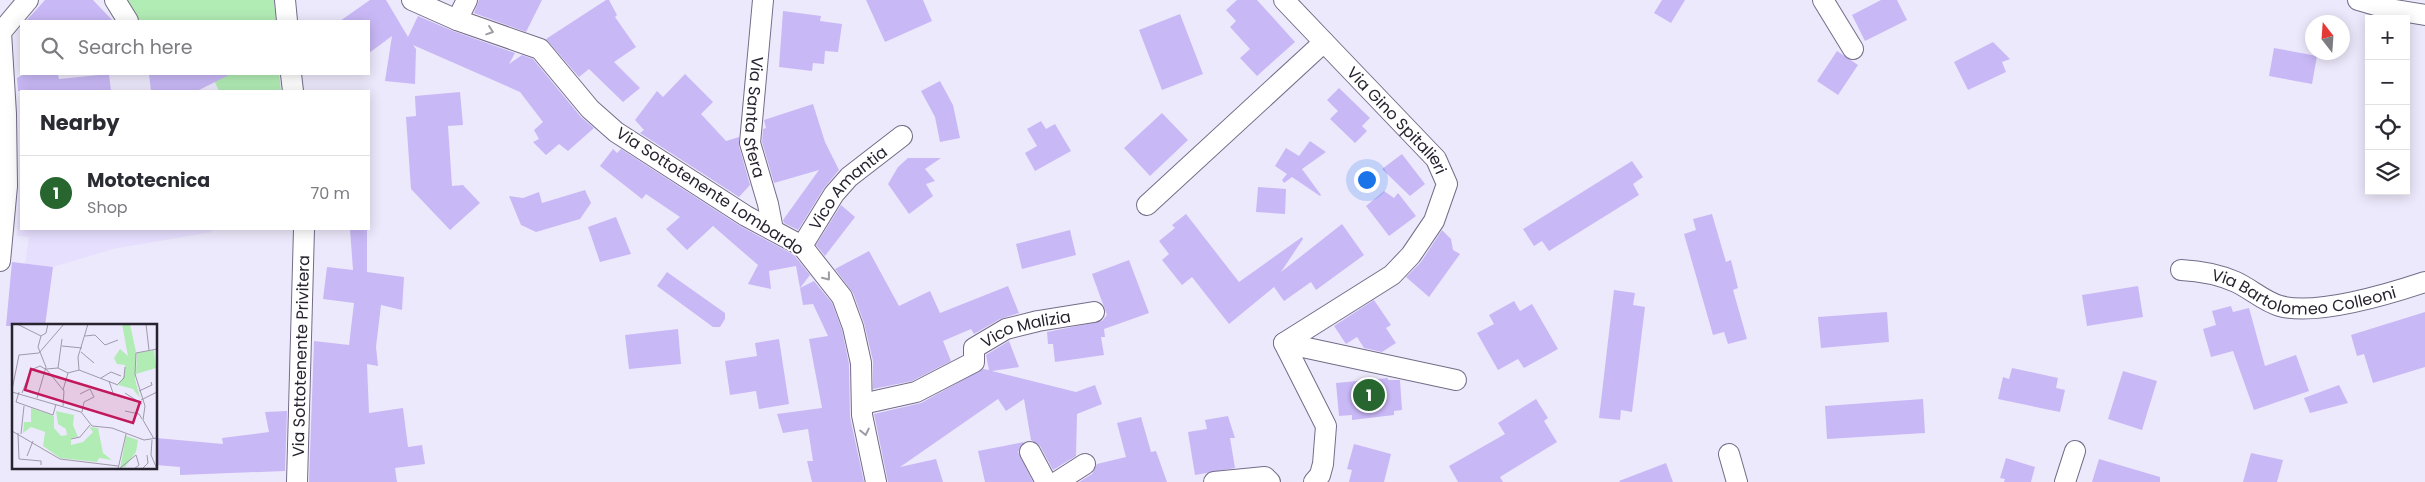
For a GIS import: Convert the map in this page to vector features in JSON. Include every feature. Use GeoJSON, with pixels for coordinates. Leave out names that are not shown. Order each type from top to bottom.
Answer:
{"type":"FeatureCollection","features":[{"type":"Feature","properties":{"kind":"street"},"geometry":{"type":"LineString","coordinates":[[0,261],[7,186],[6,114],[1,32],[28,0]]}},
{"type":"Feature","properties":{"kind":"street"},"geometry":{"type":"LineString","coordinates":[[115,0],[127,20]]}},
{"type":"Feature","properties":{"kind":"street"},"geometry":{"type":"LineString","coordinates":[[285,0],[287,20]]}},
{"type":"Feature","properties":{"kind":"street","name":"Via Sottotenente Lombardo"},"geometry":{"type":"LineString","coordinates":[[412,0],[457,20],[540,49],[590,110],[616,132],[746,216],[802,246],[842,297],[853,327],[860,363],[862,415],[876,482]]}},
{"type":"Feature","properties":{"kind":"street"},"geometry":{"type":"LineString","coordinates":[[457,20],[467,0]]}},
{"type":"Feature","properties":{"kind":"street","name":"Via Santa Sfera"},"geometry":{"type":"LineString","coordinates":[[763,0],[750,144],[768,204],[773,230]]}},
{"type":"Feature","properties":{"kind":"street","name":"Via Gino Spitalieri"},"geometry":{"type":"LineString","coordinates":[[1284,0],[1436,160],[1447,184],[1434,221],[1412,256],[1392,275],[1284,343]]}},
{"type":"Feature","properties":{"kind":"street"},"geometry":{"type":"LineString","coordinates":[[1824,0],[1854,49]]}},
{"type":"Feature","properties":{"kind":"street"},"geometry":{"type":"LineString","coordinates":[[2358,0],[2388,9],[2425,15]]}},
{"type":"Feature","properties":{"kind":"street"},"geometry":{"type":"LineString","coordinates":[[1147,205],[1324,42]]}},
{"type":"Feature","properties":{"kind":"street"},"geometry":{"type":"LineString","coordinates":[[291,75],[293,90]]}},
{"type":"Feature","properties":{"kind":"street","name":"Vico Amantia"},"geometry":{"type":"LineString","coordinates":[[802,246],[834,194],[844,183],[902,136]]}},
{"type":"Feature","properties":{"kind":"street","name":"Via Sottotenente Privitera"},"geometry":{"type":"LineString","coordinates":[[297,482],[304,230]]}},
{"type":"Feature","properties":{"kind":"street","name":"Via Bartolomeo Colleoni"},"geometry":{"type":"LineString","coordinates":[[2181,270],[2209,272],[2236,282],[2278,306],[2303,310],[2392,292],[2425,282]]}},
{"type":"Feature","properties":{"kind":"street","name":"Vico Malizia"},"geometry":{"type":"LineString","coordinates":[[862,404],[916,392],[940,380],[974,362],[974,348],[1006,329],[1038,321],[1094,312]]}},
{"type":"Feature","properties":{"kind":"street"},"geometry":{"type":"LineString","coordinates":[[1284,343],[1456,380]]}},
{"type":"Feature","properties":{"kind":"street"},"geometry":{"type":"LineString","coordinates":[[1284,343],[1326,426],[1323,464],[1320,475],[1314,482]]}},
{"type":"Feature","properties":{"kind":"street"},"geometry":{"type":"LineString","coordinates":[[2066,482],[2075,451]]}},
{"type":"Feature","properties":{"kind":"street"},"geometry":{"type":"LineString","coordinates":[[1030,452],[1046,482]]}},
{"type":"Feature","properties":{"kind":"street"},"geometry":{"type":"LineString","coordinates":[[1729,454],[1737,482]]}},
{"type":"Feature","properties":{"kind":"street"},"geometry":{"type":"LineString","coordinates":[[1057,482],[1085,464]]}},
{"type":"Feature","properties":{"kind":"street"},"geometry":{"type":"LineString","coordinates":[[1214,482],[1265,477],[1270,482]]}},
{"type":"Feature","properties":{"kind":"shaded area"},"geometry":{"type":"Polygon","coordinates":[[[20,142],[20,230],[212,230],[212,232],[113,249],[53,267],[25,264],[29,237],[17,236],[20,142]]]}},
{"type":"Feature","properties":{"kind":"green space"},"geometry":{"type":"Polygon","coordinates":[[[124,0],[274,0],[276,20],[139,20],[124,0]]]}},
{"type":"Feature","properties":{"kind":"green space"},"geometry":{"type":"Polygon","coordinates":[[[211,75],[279,75],[281,90],[219,90],[211,75]]]}},
{"type":"Feature","properties":{"kind":"building"},"geometry":{"type":"Polygon","coordinates":[[[45,0],[93,0],[112,20],[27,20],[45,0]]]}},
{"type":"Feature","properties":{"kind":"building"},"geometry":{"type":"Polygon","coordinates":[[[370,0],[386,0],[408,37],[418,16],[453,31],[515,53],[509,64],[522,55],[533,59],[581,117],[594,128],[568,151],[559,144],[546,155],[533,142],[539,139],[534,130],[543,122],[520,92],[413,45],[416,49],[415,84],[385,81],[392,36],[370,52],[370,20],[341,20],[370,0]]]}},
{"type":"Feature","properties":{"kind":"building"},"geometry":{"type":"Polygon","coordinates":[[[479,0],[542,0],[526,32],[474,13],[479,0]]]}},
{"type":"Feature","properties":{"kind":"building"},"geometry":{"type":"Polygon","coordinates":[[[606,0],[609,0],[617,15],[615,17],[636,47],[614,62],[640,88],[623,102],[589,69],[579,77],[546,39],[606,0]]]}},
{"type":"Feature","properties":{"kind":"building"},"geometry":{"type":"Polygon","coordinates":[[[866,0],[923,0],[932,21],[885,42],[866,0]]]}},
{"type":"Feature","properties":{"kind":"building"},"geometry":{"type":"Polygon","coordinates":[[[1237,0],[1257,0],[1295,42],[1257,76],[1240,58],[1250,49],[1230,27],[1236,21],[1226,10],[1237,0]]]}},
{"type":"Feature","properties":{"kind":"building"},"geometry":{"type":"Polygon","coordinates":[[[1662,0],[1685,0],[1671,23],[1654,13],[1662,0]]]}},
{"type":"Feature","properties":{"kind":"building"},"geometry":{"type":"Polygon","coordinates":[[[1881,0],[1897,0],[1907,20],[1865,41],[1852,15],[1881,0]]]}},
{"type":"Feature","properties":{"kind":"building"},"geometry":{"type":"Polygon","coordinates":[[[783,11],[821,16],[820,21],[842,24],[838,52],[825,51],[824,64],[813,63],[812,71],[779,67],[783,11]]]}},
{"type":"Feature","properties":{"kind":"building"},"geometry":{"type":"Polygon","coordinates":[[[1180,14],[1203,74],[1162,90],[1139,30],[1180,14]]]}},
{"type":"Feature","properties":{"kind":"building"},"geometry":{"type":"Polygon","coordinates":[[[1993,42],[2010,59],[2002,62],[2006,72],[1968,90],[1954,62],[1993,42]]]}},
{"type":"Feature","properties":{"kind":"building"},"geometry":{"type":"Polygon","coordinates":[[[2274,48],[2305,54],[2305,60],[2316,60],[2312,84],[2269,76],[2274,48]]]}},
{"type":"Feature","properties":{"kind":"building"},"geometry":{"type":"Polygon","coordinates":[[[1837,51],[1858,65],[1838,95],[1817,81],[1837,51]]]}},
{"type":"Feature","properties":{"kind":"building"},"geometry":{"type":"Polygon","coordinates":[[[685,74],[713,102],[701,114],[726,141],[739,137],[739,146],[750,185],[739,197],[640,133],[644,130],[635,120],[657,91],[663,97],[685,74]]]}},
{"type":"Feature","properties":{"kind":"building"},"geometry":{"type":"Polygon","coordinates":[[[22,75],[58,75],[59,79],[109,75],[111,90],[18,91],[17,78],[22,75]]]}},
{"type":"Feature","properties":{"kind":"building"},"geometry":{"type":"Polygon","coordinates":[[[149,75],[229,75],[199,90],[151,90],[149,75]]]}},
{"type":"Feature","properties":{"kind":"building"},"geometry":{"type":"Polygon","coordinates":[[[940,81],[953,105],[960,138],[940,142],[935,117],[921,91],[940,81]]]}},
{"type":"Feature","properties":{"kind":"building"},"geometry":{"type":"Polygon","coordinates":[[[1339,88],[1370,118],[1362,126],[1367,131],[1355,143],[1330,119],[1338,111],[1327,100],[1339,88]]]}},
{"type":"Feature","properties":{"kind":"building"},"geometry":{"type":"Polygon","coordinates":[[[460,92],[463,125],[448,126],[452,186],[463,185],[480,203],[450,230],[411,189],[406,117],[416,116],[415,96],[460,92]]]}},
{"type":"Feature","properties":{"kind":"building"},"geometry":{"type":"Polygon","coordinates":[[[813,104],[825,142],[839,170],[824,188],[798,230],[784,223],[783,220],[819,170],[774,183],[762,142],[763,129],[766,128],[764,120],[813,104]]]}},
{"type":"Feature","properties":{"kind":"building"},"geometry":{"type":"Polygon","coordinates":[[[1162,113],[1188,140],[1150,176],[1124,148],[1162,113]]]}},
{"type":"Feature","properties":{"kind":"building"},"geometry":{"type":"Polygon","coordinates":[[[1041,121],[1046,129],[1055,124],[1071,151],[1035,171],[1025,153],[1037,146],[1027,129],[1041,121]]]}},
{"type":"Feature","properties":{"kind":"building"},"geometry":{"type":"Polygon","coordinates":[[[1310,141],[1326,152],[1302,169],[1320,196],[1292,177],[1284,183],[1282,180],[1287,174],[1275,166],[1286,148],[1299,156],[1310,141]]]}},
{"type":"Feature","properties":{"kind":"building"},"geometry":{"type":"Polygon","coordinates":[[[613,149],[617,153],[621,149],[740,226],[794,255],[810,275],[800,288],[796,266],[769,271],[771,289],[748,284],[758,265],[713,226],[687,250],[666,229],[680,217],[646,194],[642,199],[600,166],[613,149]]]}},
{"type":"Feature","properties":{"kind":"building"},"geometry":{"type":"Polygon","coordinates":[[[1402,154],[1425,184],[1410,196],[1382,169],[1402,154]]]}},
{"type":"Feature","properties":{"kind":"building"},"geometry":{"type":"Polygon","coordinates":[[[908,158],[941,158],[925,169],[935,181],[926,184],[933,196],[909,214],[888,184],[898,167],[908,158]]]}},
{"type":"Feature","properties":{"kind":"building"},"geometry":{"type":"Polygon","coordinates":[[[1632,161],[1643,177],[1633,184],[1639,195],[1549,251],[1542,241],[1534,246],[1523,229],[1632,161]]]}},
{"type":"Feature","properties":{"kind":"building"},"geometry":{"type":"Polygon","coordinates":[[[1258,187],[1286,189],[1285,214],[1256,212],[1258,187]]]}},
{"type":"Feature","properties":{"kind":"building"},"geometry":{"type":"Polygon","coordinates":[[[585,190],[591,203],[580,219],[536,232],[521,225],[509,196],[523,198],[539,192],[542,203],[585,190]]]}},
{"type":"Feature","properties":{"kind":"building"},"geometry":{"type":"Polygon","coordinates":[[[1384,191],[1394,198],[1398,193],[1416,216],[1389,236],[1366,206],[1384,191]]]}},
{"type":"Feature","properties":{"kind":"building"},"geometry":{"type":"Polygon","coordinates":[[[841,205],[855,217],[825,256],[816,245],[841,205]]]}},
{"type":"Feature","properties":{"kind":"building"},"geometry":{"type":"Polygon","coordinates":[[[1186,214],[1239,282],[1302,237],[1303,239],[1281,272],[1342,224],[1364,255],[1316,290],[1311,282],[1284,301],[1274,287],[1229,324],[1192,277],[1182,285],[1162,260],[1169,254],[1159,241],[1175,228],[1172,225],[1186,214]]]}},
{"type":"Feature","properties":{"kind":"building"},"geometry":{"type":"Polygon","coordinates":[[[1712,214],[1726,262],[1731,260],[1738,288],[1733,290],[1747,339],[1728,344],[1724,332],[1713,335],[1684,234],[1696,230],[1693,219],[1712,214]]]}},
{"type":"Feature","properties":{"kind":"building"},"geometry":{"type":"Polygon","coordinates":[[[616,217],[631,254],[600,262],[588,227],[616,217]]]}},
{"type":"Feature","properties":{"kind":"building"},"geometry":{"type":"Polygon","coordinates":[[[350,230],[367,230],[367,272],[404,277],[402,310],[381,305],[376,347],[378,366],[367,364],[369,413],[403,408],[408,447],[422,445],[425,464],[395,468],[397,482],[309,482],[314,341],[349,345],[354,303],[323,299],[327,267],[353,270],[350,230]]]}},
{"type":"Feature","properties":{"kind":"building"},"geometry":{"type":"Polygon","coordinates":[[[1070,230],[1076,255],[1022,269],[1016,244],[1070,230]]]}},
{"type":"Feature","properties":{"kind":"building"},"geometry":{"type":"Polygon","coordinates":[[[1442,230],[1451,239],[1453,250],[1460,254],[1429,297],[1406,277],[1421,262],[1442,230]]]}},
{"type":"Feature","properties":{"kind":"building"},"geometry":{"type":"Polygon","coordinates":[[[869,251],[899,306],[930,291],[940,313],[1008,286],[1019,313],[1000,319],[974,334],[971,329],[943,341],[951,361],[912,381],[873,389],[873,361],[864,323],[853,293],[835,269],[869,251]]]}},
{"type":"Feature","properties":{"kind":"building"},"geometry":{"type":"Polygon","coordinates":[[[1129,260],[1149,313],[1104,329],[1105,337],[1101,337],[1104,355],[1055,362],[1053,344],[1048,344],[1047,332],[1102,321],[1107,315],[1092,274],[1129,260]]]}},
{"type":"Feature","properties":{"kind":"building"},"geometry":{"type":"Polygon","coordinates":[[[12,262],[53,267],[45,324],[12,324],[12,326],[6,326],[12,262]]]}},
{"type":"Feature","properties":{"kind":"building"},"geometry":{"type":"Polygon","coordinates":[[[667,272],[725,313],[725,319],[720,327],[713,327],[657,286],[667,272]]]}},
{"type":"Feature","properties":{"kind":"building"},"geometry":{"type":"Polygon","coordinates":[[[814,281],[832,303],[842,330],[849,364],[850,417],[864,482],[812,482],[807,461],[813,461],[808,429],[783,433],[777,414],[822,408],[809,339],[828,336],[813,304],[803,305],[800,288],[814,281]]]}},
{"type":"Feature","properties":{"kind":"building"},"geometry":{"type":"Polygon","coordinates":[[[2138,286],[2143,317],[2087,326],[2082,295],[2138,286]]]}},
{"type":"Feature","properties":{"kind":"building"},"geometry":{"type":"Polygon","coordinates":[[[1614,290],[1635,293],[1633,305],[1645,307],[1632,412],[1621,410],[1620,420],[1599,418],[1614,290]]]}},
{"type":"Feature","properties":{"kind":"building"},"geometry":{"type":"Polygon","coordinates":[[[1374,300],[1391,325],[1386,328],[1396,343],[1382,352],[1364,348],[1357,337],[1346,344],[1334,326],[1374,300]]]}},
{"type":"Feature","properties":{"kind":"building"},"geometry":{"type":"Polygon","coordinates":[[[1514,301],[1520,311],[1532,304],[1558,349],[1524,368],[1518,359],[1498,370],[1477,333],[1494,324],[1489,315],[1514,301]]]}},
{"type":"Feature","properties":{"kind":"building"},"geometry":{"type":"Polygon","coordinates":[[[2231,306],[2233,312],[2249,308],[2265,366],[2296,355],[2309,391],[2254,410],[2233,351],[2211,357],[2203,329],[2216,325],[2212,311],[2231,306]]]}},
{"type":"Feature","properties":{"kind":"building"},"geometry":{"type":"Polygon","coordinates":[[[1887,312],[1889,342],[1821,348],[1818,317],[1887,312]]]}},
{"type":"Feature","properties":{"kind":"building"},"geometry":{"type":"Polygon","coordinates":[[[2425,312],[2425,367],[2373,383],[2364,354],[2357,356],[2351,335],[2425,312]]]}},
{"type":"Feature","properties":{"kind":"building"},"geometry":{"type":"Polygon","coordinates":[[[678,329],[681,364],[629,369],[625,335],[678,329]]]}},
{"type":"Feature","properties":{"kind":"building"},"geometry":{"type":"Polygon","coordinates":[[[779,339],[789,404],[759,409],[756,391],[730,395],[725,361],[757,356],[755,343],[779,339]]]}},
{"type":"Feature","properties":{"kind":"building"},"geometry":{"type":"Polygon","coordinates":[[[1009,341],[1019,367],[992,371],[1076,392],[1095,385],[1102,404],[1077,414],[1076,456],[1053,470],[1040,446],[1031,440],[1024,399],[1006,411],[998,399],[900,467],[936,459],[943,482],[888,482],[874,414],[921,403],[983,369],[989,370],[986,355],[1009,341]]]}},
{"type":"Feature","properties":{"kind":"building"},"geometry":{"type":"Polygon","coordinates":[[[2012,368],[2058,378],[2056,388],[2065,390],[2060,412],[1998,399],[2003,377],[2009,379],[2012,368]]]}},
{"type":"Feature","properties":{"kind":"building"},"geometry":{"type":"Polygon","coordinates":[[[2123,371],[2157,381],[2142,430],[2108,419],[2123,371]]]}},
{"type":"Feature","properties":{"kind":"building"},"geometry":{"type":"Polygon","coordinates":[[[1388,378],[1388,380],[1400,380],[1402,410],[1394,411],[1394,415],[1352,420],[1352,415],[1339,416],[1336,383],[1388,378]]]}},
{"type":"Feature","properties":{"kind":"building"},"geometry":{"type":"Polygon","coordinates":[[[2339,385],[2348,403],[2310,413],[2304,398],[2339,385]]]}},
{"type":"Feature","properties":{"kind":"building"},"geometry":{"type":"Polygon","coordinates":[[[1536,399],[1548,418],[1544,421],[1557,442],[1500,477],[1503,482],[1458,482],[1449,466],[1505,434],[1498,423],[1536,399]]]}},
{"type":"Feature","properties":{"kind":"building"},"geometry":{"type":"Polygon","coordinates":[[[1923,399],[1925,433],[1827,439],[1825,406],[1923,399]]]}},
{"type":"Feature","properties":{"kind":"building"},"geometry":{"type":"Polygon","coordinates":[[[287,411],[285,471],[180,475],[180,467],[158,465],[158,438],[223,444],[222,438],[269,432],[265,412],[287,411]]]}},
{"type":"Feature","properties":{"kind":"building"},"geometry":{"type":"Polygon","coordinates":[[[1228,416],[1235,438],[1230,438],[1235,468],[1195,475],[1188,432],[1207,429],[1205,420],[1228,416]]]}},
{"type":"Feature","properties":{"kind":"building"},"geometry":{"type":"Polygon","coordinates":[[[1141,417],[1151,452],[1156,451],[1167,482],[1079,482],[1092,474],[1097,464],[1126,457],[1117,423],[1141,417]]]}},
{"type":"Feature","properties":{"kind":"building"},"geometry":{"type":"Polygon","coordinates":[[[1024,442],[1018,452],[1033,482],[985,482],[978,451],[1024,442]]]}},
{"type":"Feature","properties":{"kind":"building"},"geometry":{"type":"Polygon","coordinates":[[[1354,444],[1391,454],[1384,482],[1349,482],[1352,470],[1347,469],[1354,444]]]}},
{"type":"Feature","properties":{"kind":"building"},"geometry":{"type":"Polygon","coordinates":[[[2251,453],[2283,460],[2277,482],[2243,482],[2251,453]]]}},
{"type":"Feature","properties":{"kind":"building"},"geometry":{"type":"Polygon","coordinates":[[[2006,458],[2035,467],[2031,482],[2004,482],[2005,479],[2000,478],[2006,458]]]}},
{"type":"Feature","properties":{"kind":"building"},"geometry":{"type":"Polygon","coordinates":[[[2099,459],[2160,477],[2160,482],[2092,482],[2099,459]]]}},
{"type":"Feature","properties":{"kind":"building"},"geometry":{"type":"Polygon","coordinates":[[[1666,463],[1673,482],[1619,481],[1666,463]]]}},
{"type":"Feature","properties":{"kind":"place","name":"Mototecnica"},"geometry":{"type":"Point","coordinates":[1369,395]}}]}
